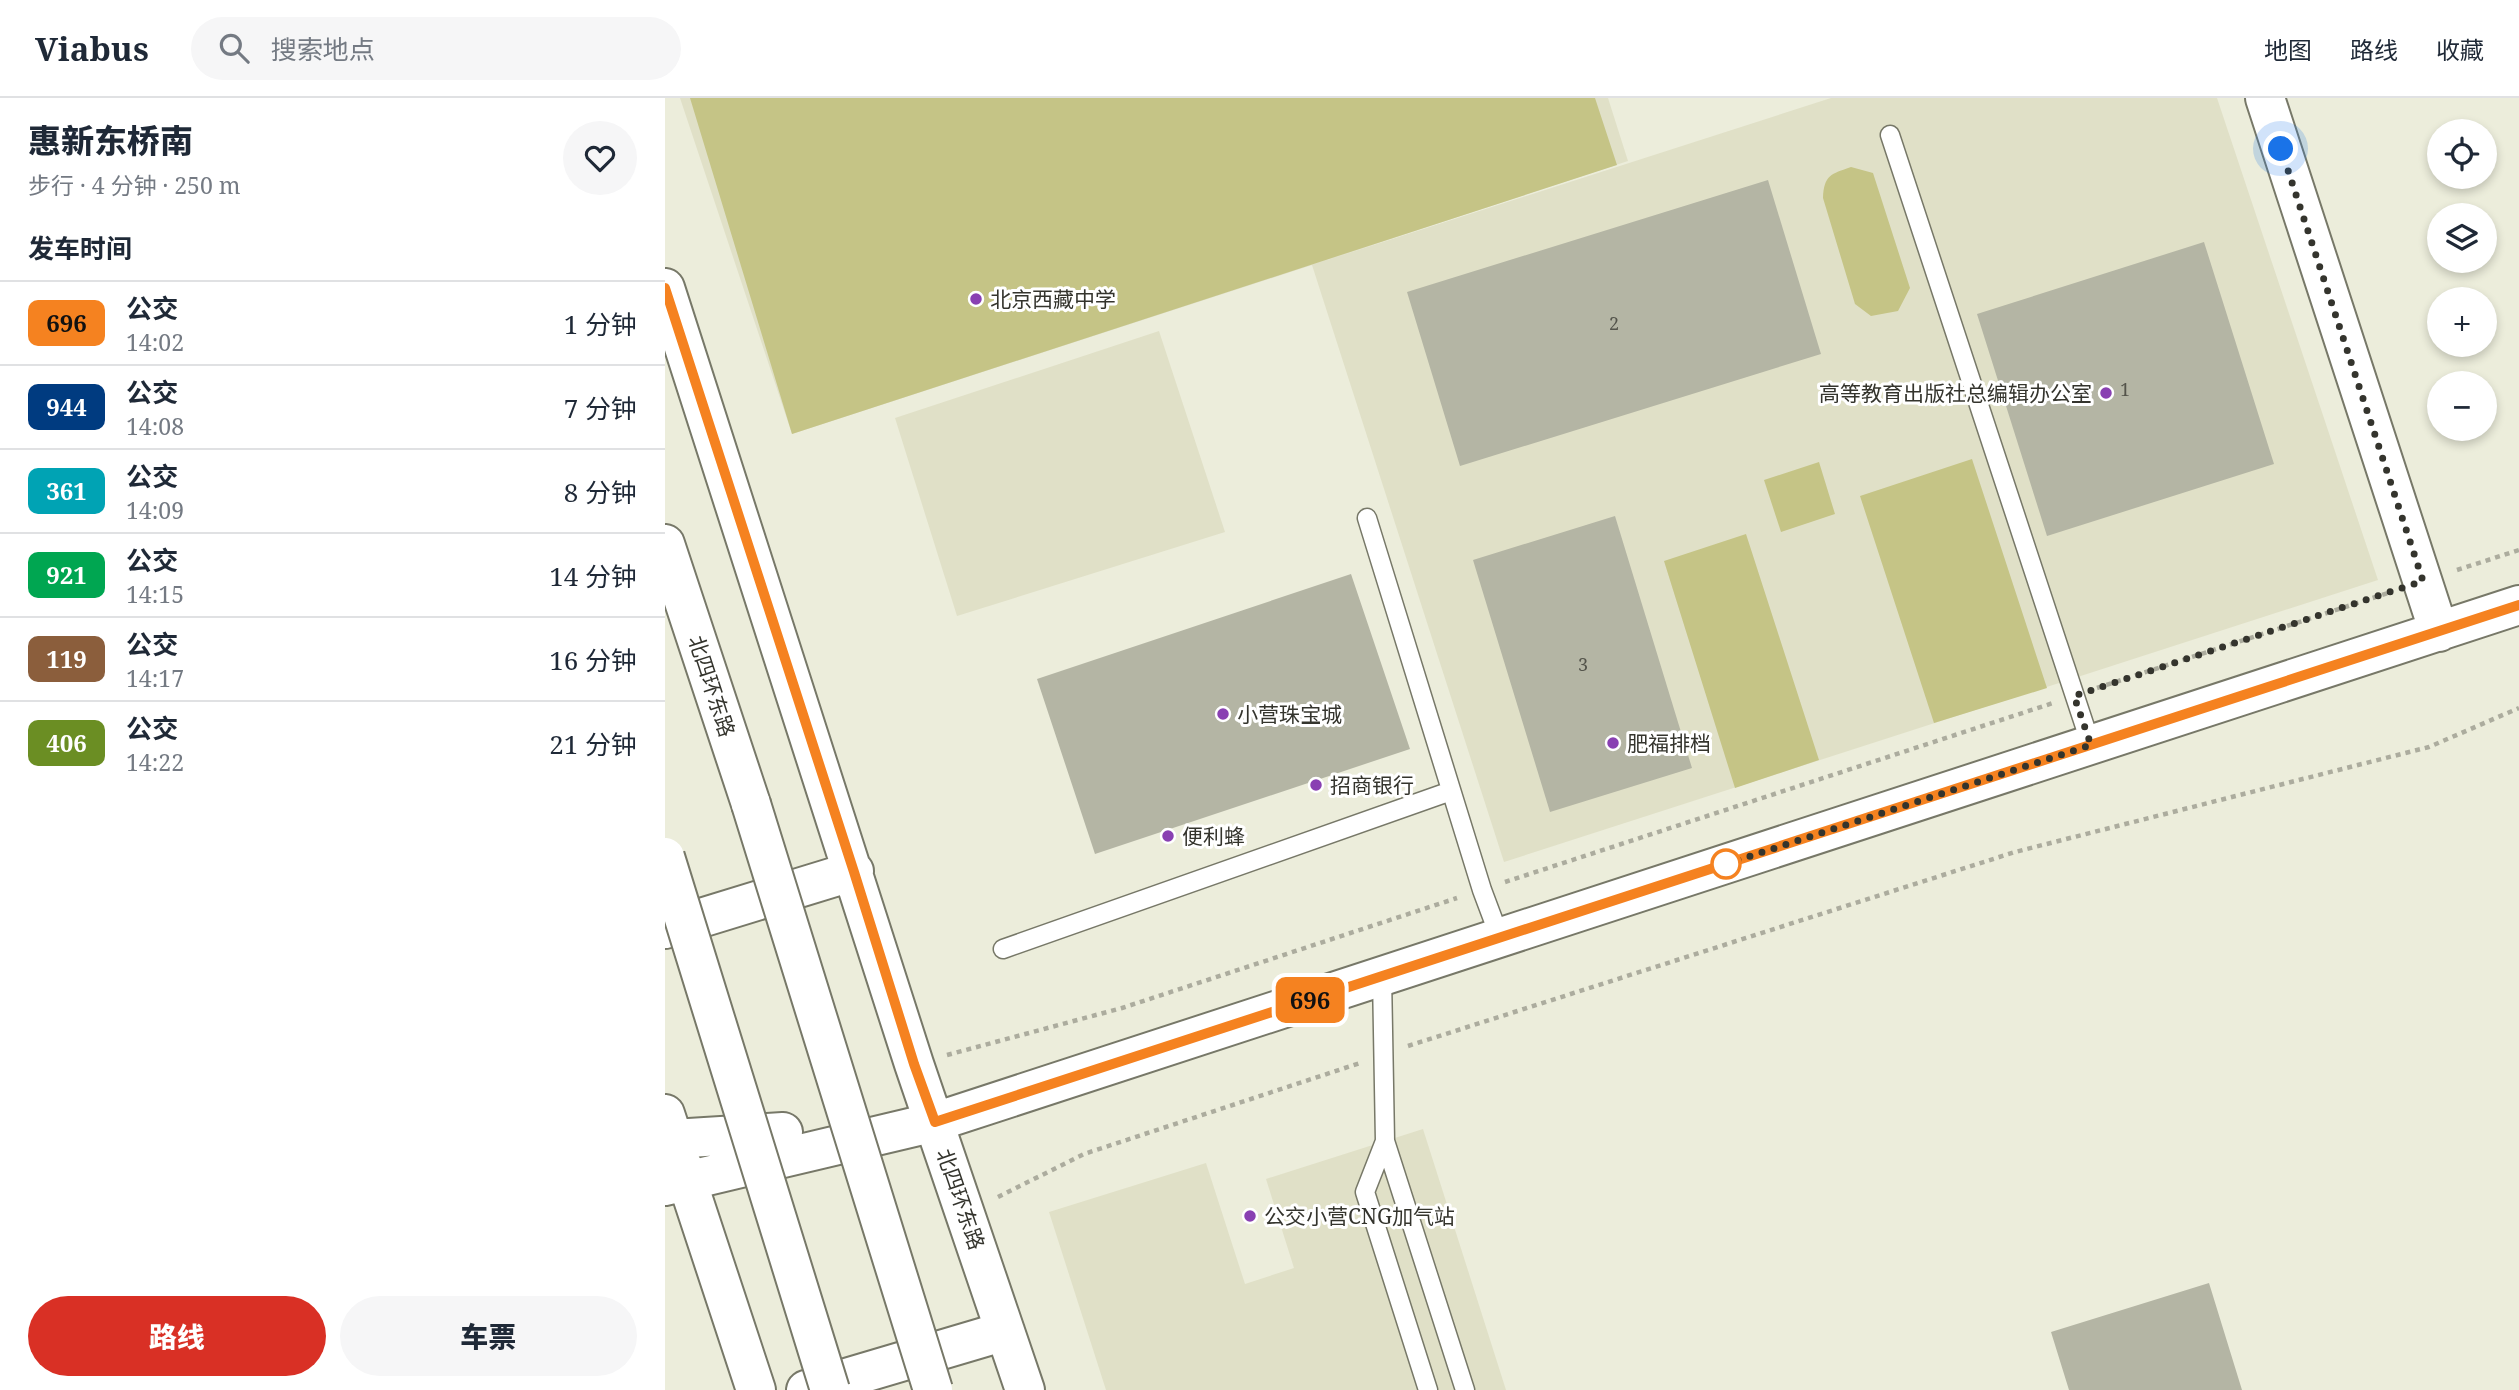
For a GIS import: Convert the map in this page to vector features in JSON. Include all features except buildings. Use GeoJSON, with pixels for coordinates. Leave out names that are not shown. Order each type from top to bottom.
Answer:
{"type":"FeatureCollection","features":[{"type":"Feature","properties":{"kind":"main road"},"geometry":{"type":"LineString","coordinates":[[2265,98],[2439,632]]}},
{"type":"Feature","properties":{"kind":"main road","name":"北四环东路"},"geometry":{"type":"LineString","coordinates":[[665,288],[914,1064],[1025,1390]]}},
{"type":"Feature","properties":{"kind":"main road","name":"北四环东路"},"geometry":{"type":"LineString","coordinates":[[665,544],[751,804],[933,1390]]}},
{"type":"Feature","properties":{"kind":"main road"},"geometry":{"type":"LineString","coordinates":[[676,1183],[935,1122],[2519,605]]}},
{"type":"Feature","properties":{"kind":"main road"},"geometry":{"type":"LineString","coordinates":[[665,857],[829,1390]]}},
{"type":"Feature","properties":{"kind":"main road"},"geometry":{"type":"LineString","coordinates":[[665,929],[854,872]]}},
{"type":"Feature","properties":{"kind":"main road"},"geometry":{"type":"LineString","coordinates":[[756,1390],[676,1183],[668,1131],[935,1122]]}},
{"type":"Feature","properties":{"kind":"main road"},"geometry":{"type":"LineString","coordinates":[[806,1390],[1005,1331]]}},
{"type":"Feature","properties":{"kind":"lane"},"geometry":{"type":"LineString","coordinates":[[1889,135],[2091,745]]}},
{"type":"Feature","properties":{"kind":"lane"},"geometry":{"type":"LineString","coordinates":[[1367,518],[1482,890],[1500,938]]}},
{"type":"Feature","properties":{"kind":"lane"},"geometry":{"type":"LineString","coordinates":[[1003,949],[1451,791]]}},
{"type":"Feature","properties":{"kind":"lane"},"geometry":{"type":"LineString","coordinates":[[1382,976],[1385,1141],[1465,1390]]}},
{"type":"Feature","properties":{"kind":"lane"},"geometry":{"type":"LineString","coordinates":[[1385,1141],[1365,1192],[1428,1390]]}},
{"type":"Feature","properties":{"kind":"path"},"geometry":{"type":"LineString","coordinates":[[914,1064],[1122,1008],[2519,550]]}},
{"type":"Feature","properties":{"kind":"path"},"geometry":{"type":"LineString","coordinates":[[965,1212],[1084,1154],[1444,1033],[2015,852],[2429,747],[2519,708]]}},
{"type":"Feature","properties":{"kind":"shaded area"},"geometry":{"type":"Polygon","coordinates":[[[680,98],[1608,98],[1628,161],[1327,260],[1831,98],[2217,98],[2378,580],[1504,862],[1312,265],[792,434],[680,98]]]}},
{"type":"Feature","properties":{"kind":"shaded area","name":"北京西藏中学"},"geometry":{"type":"Polygon","coordinates":[[[690,98],[1595,98],[1617,165],[792,434],[690,98]]]}},
{"type":"Feature","properties":{"kind":"shaded area"},"geometry":{"type":"Polygon","coordinates":[[[1851,167],[1873,173],[1910,288],[1898,311],[1871,316],[1855,304],[1823,198],[1825,184],[1830,176],[1851,167]]]}},
{"type":"Feature","properties":{"kind":"shaded area"},"geometry":{"type":"Polygon","coordinates":[[[1159,331],[1225,532],[957,616],[895,418],[1159,331]]]}},
{"type":"Feature","properties":{"kind":"shaded area"},"geometry":{"type":"Polygon","coordinates":[[[1972,459],[2047,688],[1934,723],[1860,496],[1972,459]]]}},
{"type":"Feature","properties":{"kind":"shaded area"},"geometry":{"type":"Polygon","coordinates":[[[1819,462],[1835,514],[1781,532],[1764,480],[1819,462]]]}},
{"type":"Feature","properties":{"kind":"shaded area"},"geometry":{"type":"Polygon","coordinates":[[[1746,534],[1819,760],[1735,788],[1664,561],[1746,534]]]}},
{"type":"Feature","properties":{"kind":"shaded area"},"geometry":{"type":"Polygon","coordinates":[[[1423,1129],[1506,1390],[1106,1390],[1049,1212],[1206,1163],[1245,1284],[1294,1268],[1266,1179],[1423,1129]]]}},
{"type":"Feature","properties":{"kind":"bus line","name":"696"},"geometry":{"type":"LineString","coordinates":[[665,288],[914,1064],[935,1122],[2519,605]]}},
{"type":"Feature","properties":{"kind":"place","name":"北京西藏中学"},"geometry":{"type":"Point","coordinates":[976,299]}},
{"type":"Feature","properties":{"kind":"place","name":"高等教育出版社总编辑办公室"},"geometry":{"type":"Point","coordinates":[2106,393]}},
{"type":"Feature","properties":{"kind":"place","name":"小营珠宝城"},"geometry":{"type":"Point","coordinates":[1223,714]}},
{"type":"Feature","properties":{"kind":"place","name":"肥福排档"},"geometry":{"type":"Point","coordinates":[1613,743]}},
{"type":"Feature","properties":{"kind":"place","name":"招商银行"},"geometry":{"type":"Point","coordinates":[1316,785]}},
{"type":"Feature","properties":{"kind":"place","name":"便利蜂"},"geometry":{"type":"Point","coordinates":[1168,836]}},
{"type":"Feature","properties":{"kind":"place","name":"公交小营CNG加气站"},"geometry":{"type":"Point","coordinates":[1250,1216]}},
{"type":"Feature","properties":{"kind":"route"},"geometry":{"type":"LineString","coordinates":[[1726,864],[2091,745],[2074,696],[2423,581],[2281,149]]}}]}
